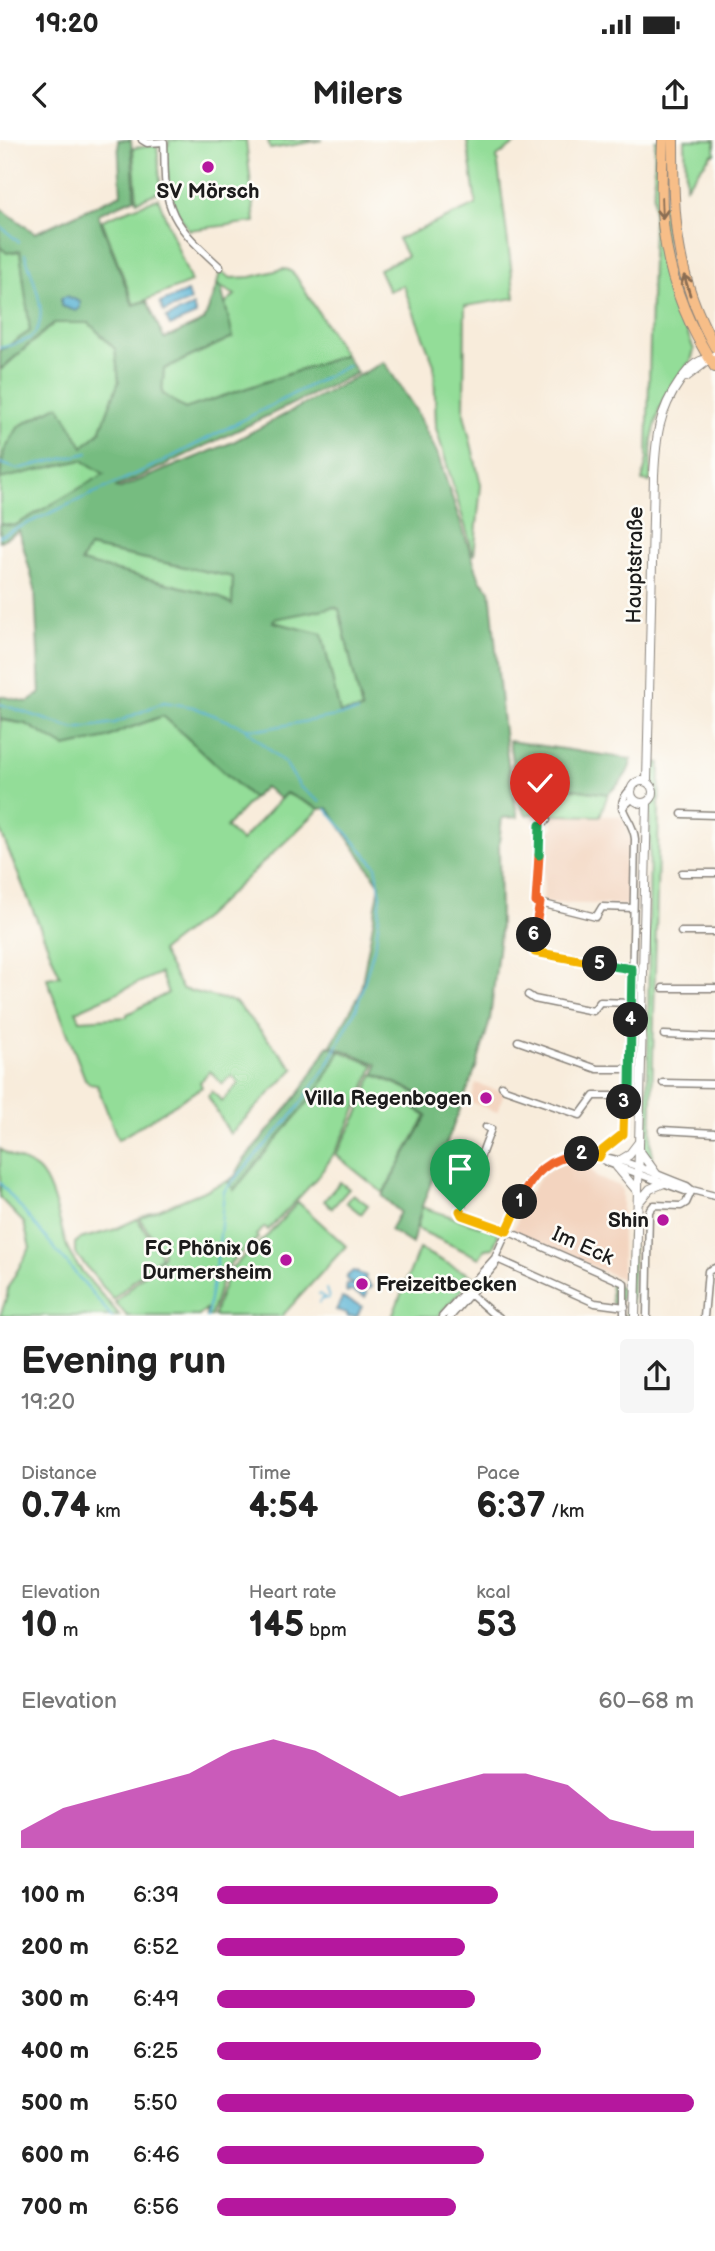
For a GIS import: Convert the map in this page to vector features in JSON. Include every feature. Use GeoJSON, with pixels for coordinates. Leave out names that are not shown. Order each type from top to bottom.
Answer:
{"type":"FeatureCollection","features":[{"type":"Feature","properties":{"kind":"main road"},"geometry":{"type":"LineString","coordinates":[[663,140],[663,231],[676,286],[698,339],[713,360]]}},
{"type":"Feature","properties":{"kind":"main road"},"geometry":{"type":"LineString","coordinates":[[673,140],[674,223],[682,268],[696,311],[715,347]]}},
{"type":"Feature","properties":{"kind":"street"},"geometry":{"type":"LineString","coordinates":[[142,140],[147,143],[164,142],[167,193],[174,216],[220,267]]}},
{"type":"Feature","properties":{"kind":"street"},"geometry":{"type":"LineString","coordinates":[[698,339],[694,364],[713,360]]}},
{"type":"Feature","properties":{"kind":"street","name":"Hauptstraße"},"geometry":{"type":"LineString","coordinates":[[681,380],[713,360]]}},
{"type":"Feature","properties":{"kind":"street","name":"Hauptstraße"},"geometry":{"type":"LineString","coordinates":[[635,1316],[647,831],[638,798],[653,792],[651,785],[643,782],[648,755],[656,443],[661,415],[667,401],[694,364]]}},
{"type":"Feature","properties":{"kind":"street"},"geometry":{"type":"LineString","coordinates":[[599,1157],[603,1150],[623,1134],[624,1101],[630,1091],[635,831],[622,808],[621,800],[638,798],[643,782]]}},
{"type":"Feature","properties":{"kind":"street"},"geometry":{"type":"LineString","coordinates":[[682,814],[715,815]]}},
{"type":"Feature","properties":{"kind":"street"},"geometry":{"type":"LineString","coordinates":[[547,820],[540,825],[536,902],[596,917],[602,907],[633,908]]}},
{"type":"Feature","properties":{"kind":"street"},"geometry":{"type":"LineString","coordinates":[[682,873],[715,873]]}},
{"type":"Feature","properties":{"kind":"street"},"geometry":{"type":"LineString","coordinates":[[540,903],[534,930],[535,952],[632,969]]}},
{"type":"Feature","properties":{"kind":"street"},"geometry":{"type":"LineString","coordinates":[[681,932],[715,932]]}},
{"type":"Feature","properties":{"kind":"street"},"geometry":{"type":"LineString","coordinates":[[663,988],[715,988]]}},
{"type":"Feature","properties":{"kind":"street"},"geometry":{"type":"LineString","coordinates":[[528,995],[534,999],[593,1011],[600,1002],[632,1003]]}},
{"type":"Feature","properties":{"kind":"street"},"geometry":{"type":"LineString","coordinates":[[664,1035],[715,1037]]}},
{"type":"Feature","properties":{"kind":"street"},"geometry":{"type":"LineString","coordinates":[[518,1041],[597,1069],[631,1069]]}},
{"type":"Feature","properties":{"kind":"street"},"geometry":{"type":"LineString","coordinates":[[663,1083],[715,1084]]}},
{"type":"Feature","properties":{"kind":"street"},"geometry":{"type":"LineString","coordinates":[[502,1086],[580,1115],[594,1096],[627,1096]]}},
{"type":"Feature","properties":{"kind":"street","name":"Im Eck"},"geometry":{"type":"LineString","coordinates":[[486,1127],[491,1129],[460,1211],[462,1215],[507,1231],[624,1283],[625,1307]]}},
{"type":"Feature","properties":{"kind":"street"},"geometry":{"type":"LineString","coordinates":[[662,1130],[715,1133]]}},
{"type":"Feature","properties":{"kind":"street"},"geometry":{"type":"LineString","coordinates":[[618,1164],[639,1146],[657,1175]]}},
{"type":"Feature","properties":{"kind":"street"},"geometry":{"type":"LineString","coordinates":[[443,1316],[495,1265],[495,1258],[531,1178],[540,1170],[570,1155],[584,1154],[657,1175],[692,1190]]}},
{"type":"Feature","properties":{"kind":"street"},"geometry":{"type":"LineString","coordinates":[[618,1164],[638,1192]]}},
{"type":"Feature","properties":{"kind":"street"},"geometry":{"type":"LineString","coordinates":[[639,1171],[685,1191],[692,1190],[715,1196]]}},
{"type":"Feature","properties":{"kind":"street"},"geometry":{"type":"LineString","coordinates":[[638,1203],[650,1189],[664,1183]]}},
{"type":"Feature","properties":{"kind":"street"},"geometry":{"type":"LineString","coordinates":[[647,1316],[649,1210],[654,1205],[681,1206],[686,1203],[692,1190]]}},
{"type":"Feature","properties":{"kind":"street"},"geometry":{"type":"LineString","coordinates":[[495,1258],[595,1303],[625,1307],[624,1316]]}},
{"type":"Feature","properties":{"kind":"street"},"geometry":{"type":"LineString","coordinates":[[704,1316],[708,1271],[715,1268]]}},
{"type":"Feature","properties":{"kind":"street"},"geometry":{"type":"LineString","coordinates":[[451,1316],[468,1292]]}},
{"type":"Feature","properties":{"kind":"street"},"geometry":{"type":"LineString","coordinates":[[468,1292],[497,1316]]}},
{"type":"Feature","properties":{"kind":"shaded area"},"geometry":{"type":"Polygon","coordinates":[[[553,815],[619,816],[624,821],[630,835],[629,905],[546,903],[543,900],[545,834],[553,828],[553,815]]]}},
{"type":"Feature","properties":{"kind":"shaded area","name":"Villa Regenbogen"},"geometry":{"type":"Polygon","coordinates":[[[476,1083],[504,1093],[497,1112],[470,1102],[476,1083]]]}},
{"type":"Feature","properties":{"kind":"shaded area"},"geometry":{"type":"Polygon","coordinates":[[[577,1160],[592,1162],[592,1172],[597,1178],[622,1189],[622,1278],[513,1230],[529,1194],[541,1177],[556,1166],[577,1160]]]}},
{"type":"Feature","properties":{"kind":"green space"},"geometry":{"type":"Polygon","coordinates":[[[118,140],[131,140],[135,198],[98,214],[133,305],[147,301],[164,339],[204,321],[217,285],[221,287],[233,337],[164,369],[162,393],[185,409],[345,355],[357,373],[116,487],[118,489],[233,442],[384,362],[415,409],[437,453],[480,580],[490,590],[504,732],[518,817],[502,818],[499,843],[500,933],[490,1020],[477,1065],[422,1206],[412,1244],[390,1230],[400,1212],[382,1196],[427,1116],[414,1107],[416,1092],[375,1074],[377,1064],[331,1045],[360,994],[380,885],[328,808],[320,809],[286,793],[280,799],[265,787],[253,798],[163,716],[107,738],[65,747],[26,724],[0,719],[0,696],[28,702],[40,694],[35,589],[19,531],[0,541],[0,524],[14,526],[104,474],[82,460],[0,479],[4,451],[19,426],[59,405],[83,447],[100,432],[119,381],[115,349],[89,323],[54,323],[0,368],[0,349],[30,331],[20,251],[7,253],[0,247],[0,208],[35,233],[121,194],[118,140]],[[89,547],[81,562],[218,596],[232,605],[233,577],[89,547]],[[334,607],[274,619],[273,622],[322,634],[340,713],[362,710],[339,609],[334,607]]]}},
{"type":"Feature","properties":{"kind":"green space","name":"SV Mörsch"},"geometry":{"type":"Polygon","coordinates":[[[168,140],[246,140],[255,222],[189,230],[172,199],[167,170],[168,140]]]}},
{"type":"Feature","properties":{"kind":"green space"},"geometry":{"type":"Polygon","coordinates":[[[268,140],[323,140],[270,149],[268,140]]]}},
{"type":"Feature","properties":{"kind":"green space"},"geometry":{"type":"Polygon","coordinates":[[[467,140],[520,140],[497,157],[515,298],[465,306],[464,414],[481,485],[474,556],[436,428],[434,365],[403,285],[389,291],[379,269],[407,256],[398,239],[476,205],[467,140]]]}},
{"type":"Feature","properties":{"kind":"green space"},"geometry":{"type":"Polygon","coordinates":[[[655,140],[659,140],[669,285],[694,350],[691,361],[666,394],[659,410],[652,439],[650,482],[642,481],[647,459],[655,140]]]}},
{"type":"Feature","properties":{"kind":"green space"},"geometry":{"type":"Polygon","coordinates":[[[685,140],[715,140],[715,154],[712,154],[686,186],[685,140]]]}},
{"type":"Feature","properties":{"kind":"green space"},"geometry":{"type":"Polygon","coordinates":[[[157,145],[161,191],[137,201],[133,148],[157,145]]]}},
{"type":"Feature","properties":{"kind":"green space"},"geometry":{"type":"Polygon","coordinates":[[[158,198],[191,282],[134,305],[102,220],[158,198]]]}},
{"type":"Feature","properties":{"kind":"green space"},"geometry":{"type":"Polygon","coordinates":[[[0,247],[7,252],[20,251],[30,331],[0,349],[0,247]]]}},
{"type":"Feature","properties":{"kind":"green space"},"geometry":{"type":"Polygon","coordinates":[[[283,269],[295,275],[345,355],[185,409],[162,393],[164,369],[233,337],[225,304],[235,295],[217,285],[220,271],[231,278],[251,277],[283,269]]]}},
{"type":"Feature","properties":{"kind":"green space"},"geometry":{"type":"Polygon","coordinates":[[[54,323],[89,323],[115,349],[119,381],[100,432],[83,447],[0,478],[0,368],[54,323]]]}},
{"type":"Feature","properties":{"kind":"green space"},"geometry":{"type":"Polygon","coordinates":[[[82,460],[105,474],[14,526],[0,524],[0,478],[82,460]]]}},
{"type":"Feature","properties":{"kind":"green space"},"geometry":{"type":"Polygon","coordinates":[[[88,547],[233,577],[232,606],[218,596],[80,562],[88,547]]]}},
{"type":"Feature","properties":{"kind":"green space"},"geometry":{"type":"Polygon","coordinates":[[[334,607],[339,609],[362,710],[340,714],[322,634],[273,622],[273,619],[334,607]]]}},
{"type":"Feature","properties":{"kind":"green space"},"geometry":{"type":"Polygon","coordinates":[[[163,716],[253,798],[226,827],[241,841],[286,793],[320,809],[205,917],[161,951],[182,989],[235,1002],[294,1069],[230,1134],[208,1096],[212,1091],[222,1101],[239,1083],[232,1076],[222,1084],[210,1071],[200,1082],[202,1087],[118,1140],[97,1085],[90,1084],[85,1079],[48,982],[47,978],[60,976],[0,828],[0,720],[26,724],[65,747],[107,738],[163,716]],[[160,973],[76,1011],[80,1020],[127,1017],[127,1014],[168,993],[160,973]]]}},
{"type":"Feature","properties":{"kind":"green space"},"geometry":{"type":"Polygon","coordinates":[[[509,741],[631,759],[629,769],[608,794],[515,781],[509,741]]]}},
{"type":"Feature","properties":{"kind":"green space"},"geometry":{"type":"Polygon","coordinates":[[[651,762],[660,763],[651,1145],[653,1155],[650,1162],[643,1149],[646,1137],[648,1065],[650,803],[655,790],[649,780],[651,762]]]}},
{"type":"Feature","properties":{"kind":"green space"},"geometry":{"type":"Polygon","coordinates":[[[515,781],[608,794],[600,816],[554,815],[553,812],[527,815],[517,795],[515,781]]]}},
{"type":"Feature","properties":{"kind":"green space"},"geometry":{"type":"Polygon","coordinates":[[[328,1046],[340,1051],[319,1089],[234,1190],[228,1181],[235,1176],[244,1160],[301,1091],[328,1046]]]}},
{"type":"Feature","properties":{"kind":"green space"},"geometry":{"type":"Polygon","coordinates":[[[340,1051],[374,1065],[345,1133],[311,1185],[268,1230],[265,1227],[256,1235],[258,1238],[231,1262],[223,1276],[211,1316],[206,1316],[206,1309],[199,1316],[127,1316],[115,1302],[162,1258],[163,1252],[139,1218],[228,1181],[233,1189],[319,1089],[340,1051]]]}},
{"type":"Feature","properties":{"kind":"green space"},"geometry":{"type":"Polygon","coordinates":[[[373,1074],[416,1093],[414,1108],[426,1116],[383,1193],[336,1155],[358,1114],[373,1074]]]}},
{"type":"Feature","properties":{"kind":"green space"},"geometry":{"type":"Polygon","coordinates":[[[0,1149],[34,1167],[44,1177],[53,1197],[69,1252],[85,1276],[120,1316],[0,1316],[8,1287],[30,1248],[24,1223],[0,1198],[0,1149]]]}},
{"type":"Feature","properties":{"kind":"green space"},"geometry":{"type":"Polygon","coordinates":[[[340,1182],[349,1189],[332,1208],[324,1201],[340,1182]]]}},
{"type":"Feature","properties":{"kind":"green space"},"geometry":{"type":"Polygon","coordinates":[[[353,1194],[368,1205],[361,1214],[346,1202],[353,1194]]]}},
{"type":"Feature","properties":{"kind":"green space","name":"FC Phönix 06 Durmersheim"},"geometry":{"type":"Polygon","coordinates":[[[298,1202],[346,1246],[282,1316],[214,1316],[230,1269],[269,1234],[298,1202]]]}},
{"type":"Feature","properties":{"kind":"green space"},"geometry":{"type":"Polygon","coordinates":[[[422,1207],[498,1232],[493,1248],[485,1249],[479,1258],[417,1229],[422,1207]]]}},
{"type":"Feature","properties":{"kind":"green space"},"geometry":{"type":"Polygon","coordinates":[[[137,1219],[160,1257],[113,1299],[75,1253],[75,1243],[137,1219]]]}},
{"type":"Feature","properties":{"kind":"green space"},"geometry":{"type":"Polygon","coordinates":[[[629,1236],[631,1236],[631,1316],[626,1316],[629,1236]]]}},
{"type":"Feature","properties":{"kind":"green space"},"geometry":{"type":"Polygon","coordinates":[[[419,1249],[474,1277],[438,1316],[392,1316],[419,1249]]]}},
{"type":"Feature","properties":{"kind":"green space"},"geometry":{"type":"Polygon","coordinates":[[[610,1280],[621,1288],[621,1299],[618,1303],[612,1304],[610,1280]]]}},
{"type":"Feature","properties":{"kind":"water"},"geometry":{"type":"Polygon","coordinates":[[[187,292],[191,301],[164,312],[160,303],[187,292]]]}},
{"type":"Feature","properties":{"kind":"water"},"geometry":{"type":"Polygon","coordinates":[[[67,296],[80,302],[80,308],[76,311],[61,306],[61,298],[67,296]]]}},
{"type":"Feature","properties":{"kind":"water"},"geometry":{"type":"Polygon","coordinates":[[[193,306],[196,315],[170,326],[166,318],[193,306]]]}},
{"type":"Feature","properties":{"kind":"water","name":"Freizeitbecken"},"geometry":{"type":"Polygon","coordinates":[[[353,1271],[366,1276],[363,1284],[365,1280],[372,1287],[363,1288],[367,1294],[365,1297],[346,1291],[347,1284],[354,1285],[346,1277],[353,1271]]]}},
{"type":"Feature","properties":{"kind":"water"},"geometry":{"type":"Polygon","coordinates":[[[342,1298],[362,1306],[357,1316],[347,1316],[347,1313],[336,1310],[342,1298]]]}},
{"type":"Feature","properties":{"kind":"waterway"},"geometry":{"type":"LineString","coordinates":[[0,226],[19,242]]}},
{"type":"Feature","properties":{"kind":"waterway"},"geometry":{"type":"LineString","coordinates":[[0,348],[31,337],[40,320],[38,297],[25,254]]}},
{"type":"Feature","properties":{"kind":"waterway"},"geometry":{"type":"LineString","coordinates":[[0,536],[162,462],[349,365]]}},
{"type":"Feature","properties":{"kind":"waterway"},"geometry":{"type":"LineString","coordinates":[[0,463],[17,469],[88,453]]}},
{"type":"Feature","properties":{"kind":"waterway"},"geometry":{"type":"LineString","coordinates":[[0,704],[74,729],[115,723],[164,702],[193,707],[246,728],[264,729],[358,712]]}},
{"type":"Feature","properties":{"kind":"waterway"},"geometry":{"type":"LineString","coordinates":[[247,730],[286,764],[300,787],[320,802]]}},
{"type":"Feature","properties":{"kind":"waterway"},"geometry":{"type":"LineString","coordinates":[[207,1316],[219,1246],[224,1191],[294,1113],[328,1064],[357,1007],[376,942],[381,896],[376,866],[326,809]]}},
{"type":"Feature","properties":{"kind":"waterway"},"geometry":{"type":"LineString","coordinates":[[0,1183],[111,1316]]}},
{"type":"Feature","properties":{"kind":"waterway"},"geometry":{"type":"LineString","coordinates":[[324,1299],[329,1298],[326,1289]]}},
{"type":"Feature","properties":{"kind":"waterway"},"geometry":{"type":"LineString","coordinates":[[319,1294],[324,1297],[319,1303]]}},
{"type":"Feature","properties":{"kind":"place","name":"SV Mörsch"},"geometry":{"type":"Point","coordinates":[208,167]}},
{"type":"Feature","properties":{"kind":"place","name":"Villa Regenbogen"},"geometry":{"type":"Point","coordinates":[486,1098]}},
{"type":"Feature","properties":{"kind":"place","name":"Shin"},"geometry":{"type":"Point","coordinates":[663,1220]}},
{"type":"Feature","properties":{"kind":"place","name":"FC Phönix 06 Durmersheim"},"geometry":{"type":"Point","coordinates":[286,1260]}},
{"type":"Feature","properties":{"kind":"place","name":"Freizeitbecken"},"geometry":{"type":"Point","coordinates":[362,1284]}},
{"type":"Feature","properties":{"kind":"route"},"geometry":{"type":"LineString","coordinates":[[460,1211],[462,1215],[507,1231],[531,1178],[540,1170],[570,1155],[599,1157],[603,1150],[623,1134],[624,1101],[630,1091],[632,969],[535,952],[534,930],[540,903],[536,902],[540,825]]}}]}
